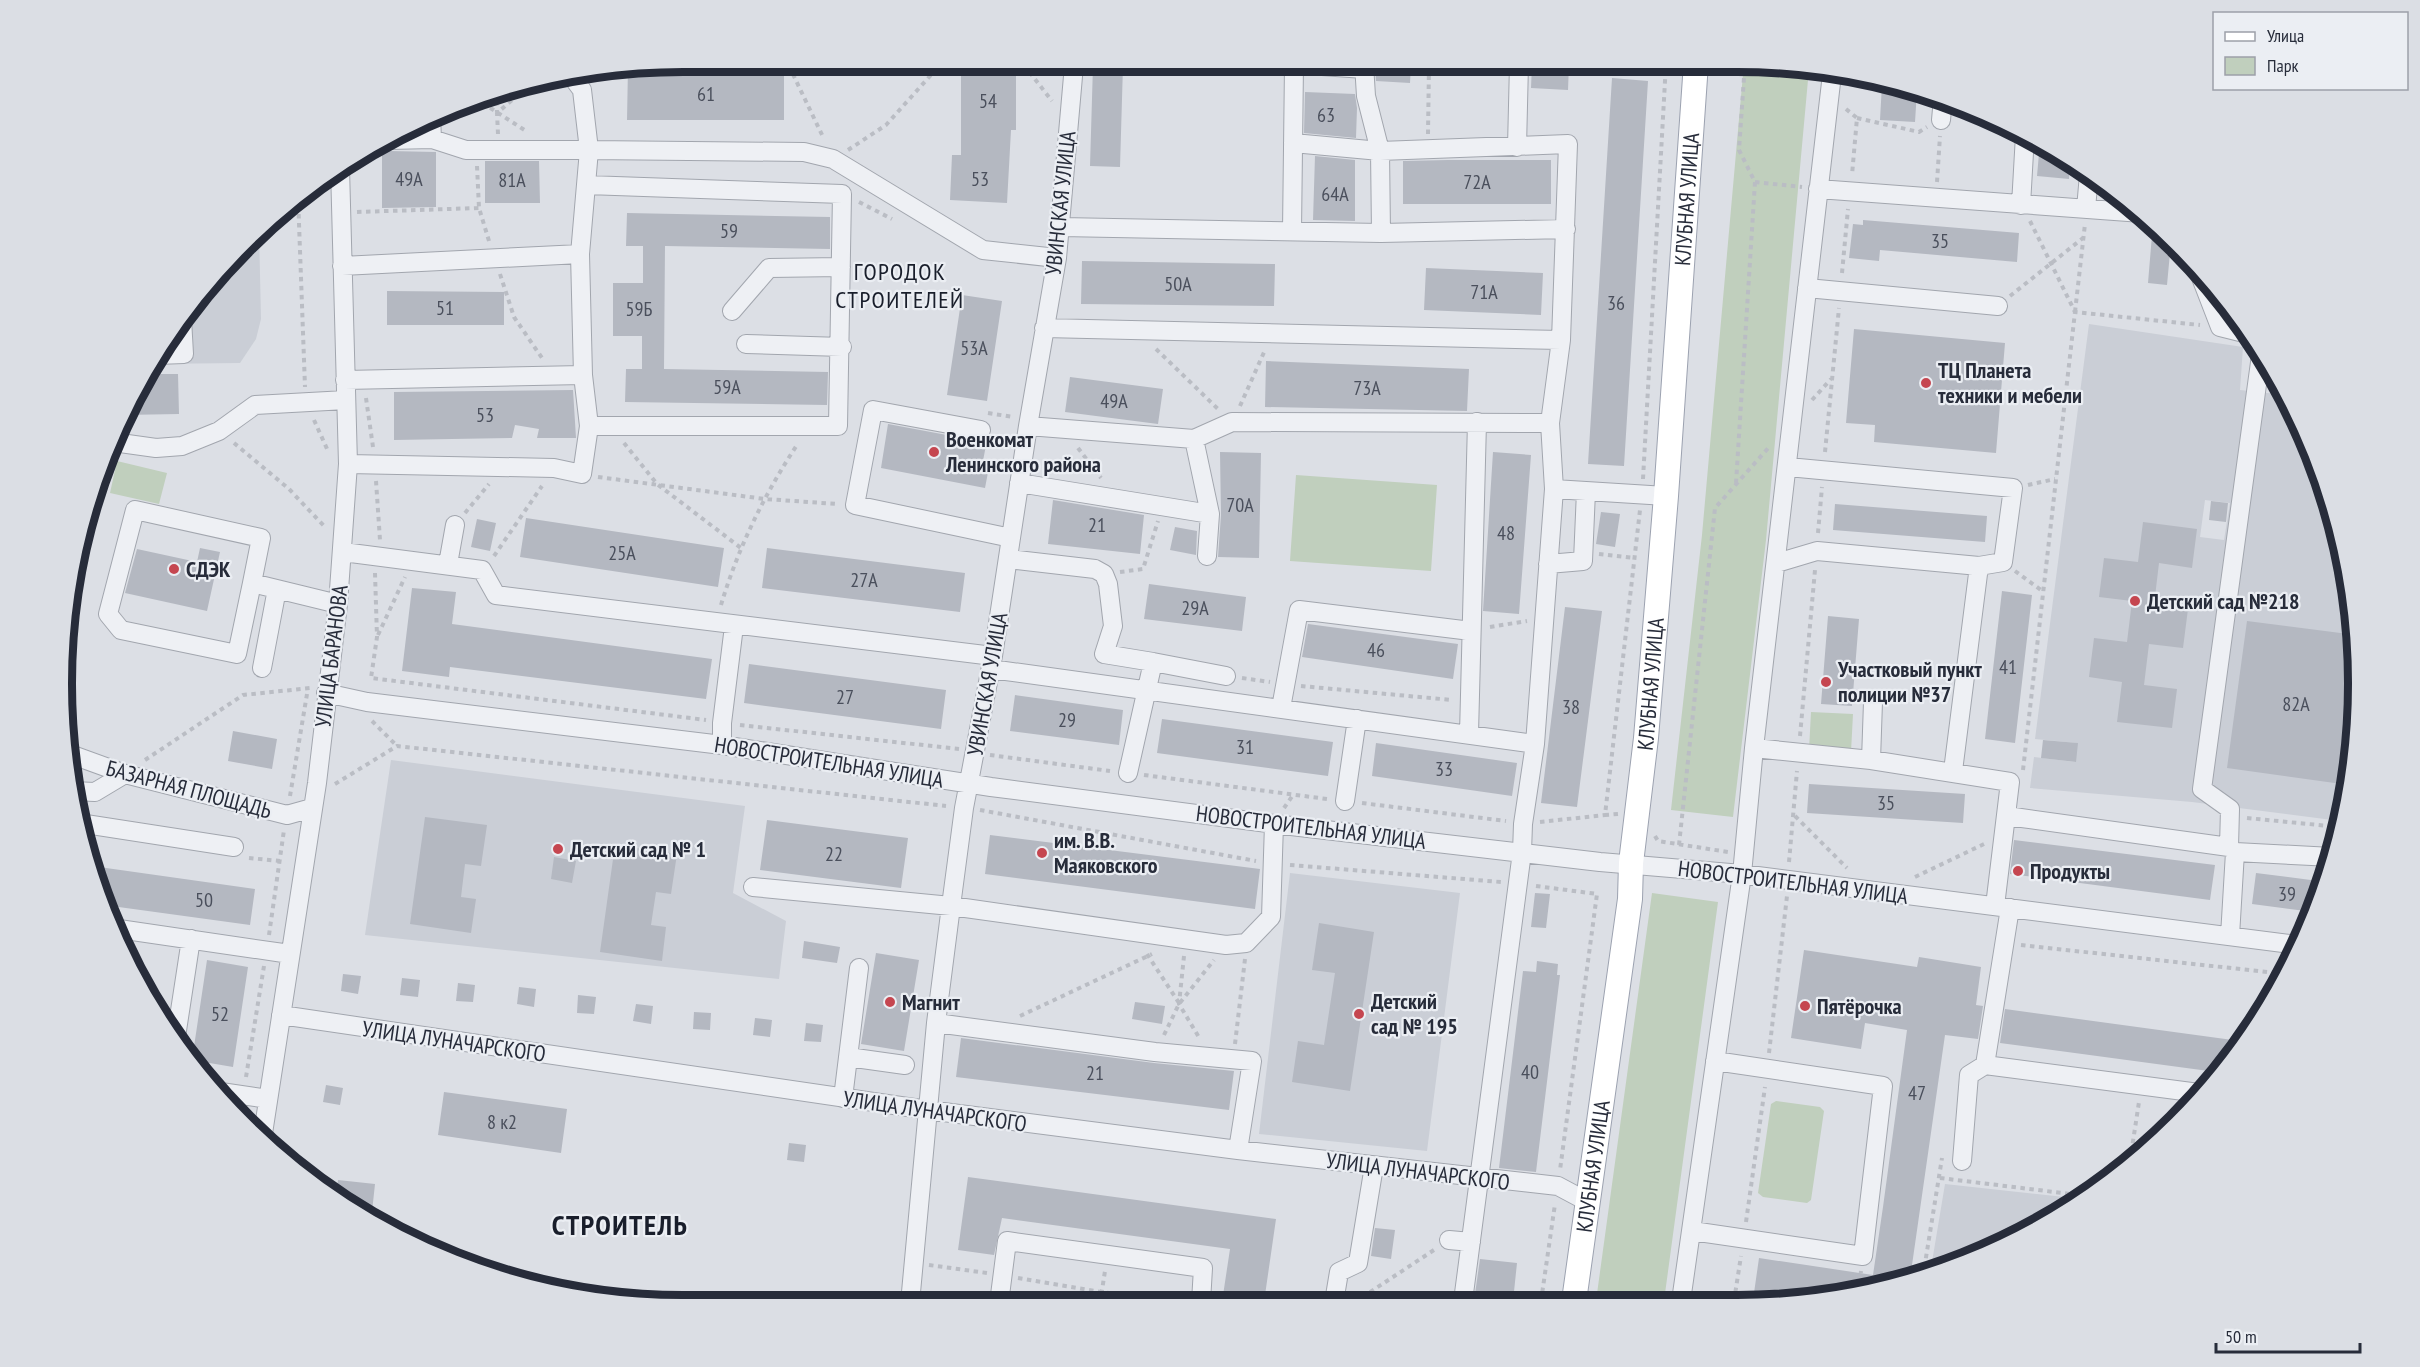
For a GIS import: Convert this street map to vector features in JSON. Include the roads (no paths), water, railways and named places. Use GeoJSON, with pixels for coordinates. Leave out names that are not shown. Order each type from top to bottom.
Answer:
{"type":"FeatureCollection","features":[{"type":"Feature","properties":{"kind":"main road","name":"КЛУБНАЯ УЛИЦА"},"geometry":{"type":"LineString","coordinates":[[1575,1295],[1630,899],[1631,863],[1638,812],[1666,496],[1695,72]]}},
{"type":"Feature","properties":{"kind":"street","name":"УВИНСКАЯ УЛИЦА"},"geometry":{"type":"LineString","coordinates":[[911,1295],[936,1023],[964,808],[992,662],[1028,426],[1057,258],[1073,72]]}},
{"type":"Feature","properties":{"kind":"street"},"geometry":{"type":"LineString","coordinates":[[1292,231],[1294,72]]}},
{"type":"Feature","properties":{"kind":"street"},"geometry":{"type":"LineString","coordinates":[[1364,72],[1366,96],[1380,151],[1381,233]]}},
{"type":"Feature","properties":{"kind":"street"},"geometry":{"type":"LineString","coordinates":[[1517,147],[1519,72]]}},
{"type":"Feature","properties":{"kind":"street"},"geometry":{"type":"LineString","coordinates":[[1682,1295],[1742,874],[1754,748],[1831,80]]}},
{"type":"Feature","properties":{"kind":"street"},"geometry":{"type":"LineString","coordinates":[[348,464],[554,468],[582,474],[589,426],[583,375],[580,254],[589,150],[582,90],[576,82]]}},
{"type":"Feature","properties":{"kind":"street"},"geometry":{"type":"LineString","coordinates":[[1941,120],[1942,108]]}},
{"type":"Feature","properties":{"kind":"street"},"geometry":{"type":"LineString","coordinates":[[431,127],[432,139]]}},
{"type":"Feature","properties":{"kind":"street"},"geometry":{"type":"LineString","coordinates":[[404,140],[432,139],[466,150],[804,152],[833,159],[983,250],[1057,258]]}},
{"type":"Feature","properties":{"kind":"street"},"geometry":{"type":"LineString","coordinates":[[1293,143],[1380,151],[1568,144],[1561,340],[1550,423],[1554,489],[1535,744],[1464,1295]]}},
{"type":"Feature","properties":{"kind":"street"},"geometry":{"type":"LineString","coordinates":[[2021,205],[2024,144]]}},
{"type":"Feature","properties":{"kind":"street","name":"УЛИЦА БАРАНОВА"},"geometry":{"type":"LineString","coordinates":[[264,1128],[316,783],[343,552],[348,464],[340,178]]}},
{"type":"Feature","properties":{"kind":"street"},"geometry":{"type":"LineString","coordinates":[[2086,209],[2088,183]]}},
{"type":"Feature","properties":{"kind":"street"},"geometry":{"type":"LineString","coordinates":[[587,185],[842,194],[842,347],[838,426],[589,426]]}},
{"type":"Feature","properties":{"kind":"street"},"geometry":{"type":"LineString","coordinates":[[1818,189],[2125,212]]}},
{"type":"Feature","properties":{"kind":"street"},"geometry":{"type":"LineString","coordinates":[[1061,227],[1381,233],[1566,229]]}},
{"type":"Feature","properties":{"kind":"street"},"geometry":{"type":"LineString","coordinates":[[342,266],[580,254]]}},
{"type":"Feature","properties":{"kind":"street"},"geometry":{"type":"LineString","coordinates":[[732,311],[769,267],[841,267]]}},
{"type":"Feature","properties":{"kind":"street"},"geometry":{"type":"LineString","coordinates":[[1807,288],[1998,306]]}},
{"type":"Feature","properties":{"kind":"street"},"geometry":{"type":"LineString","coordinates":[[2207,293],[2220,327],[2236,331]]}},
{"type":"Feature","properties":{"kind":"street"},"geometry":{"type":"LineString","coordinates":[[1044,328],[1561,340]]}},
{"type":"Feature","properties":{"kind":"street"},"geometry":{"type":"LineString","coordinates":[[168,355],[184,354],[183,333]]}},
{"type":"Feature","properties":{"kind":"street"},"geometry":{"type":"LineString","coordinates":[[746,344],[842,347]]}},
{"type":"Feature","properties":{"kind":"street"},"geometry":{"type":"LineString","coordinates":[[2230,936],[2232,849],[2230,809],[2202,789],[2259,367]]}},
{"type":"Feature","properties":{"kind":"street"},"geometry":{"type":"LineString","coordinates":[[345,380],[479,375],[583,375]]}},
{"type":"Feature","properties":{"kind":"street"},"geometry":{"type":"LineString","coordinates":[[122,443],[156,448],[182,446],[219,431],[255,405],[346,400]]}},
{"type":"Feature","properties":{"kind":"street"},"geometry":{"type":"LineString","coordinates":[[981,430],[873,410],[855,505],[1011,538]]}},
{"type":"Feature","properties":{"kind":"street"},"geometry":{"type":"LineString","coordinates":[[1028,426],[1194,439],[1232,422],[1550,423]]}},
{"type":"Feature","properties":{"kind":"street"},"geometry":{"type":"LineString","coordinates":[[1469,734],[1477,422]]}},
{"type":"Feature","properties":{"kind":"street"},"geometry":{"type":"LineString","coordinates":[[1194,439],[1210,514],[1207,556]]}},
{"type":"Feature","properties":{"kind":"street"},"geometry":{"type":"LineString","coordinates":[[1777,563],[1817,551],[1979,566],[2003,561],[2013,488],[1788,466]]}},
{"type":"Feature","properties":{"kind":"street"},"geometry":{"type":"LineString","coordinates":[[1019,483],[1210,514]]}},
{"type":"Feature","properties":{"kind":"street"},"geometry":{"type":"LineString","coordinates":[[1554,489],[1666,496]]}},
{"type":"Feature","properties":{"kind":"street"},"geometry":{"type":"LineString","coordinates":[[1548,564],[1583,561],[1586,491]]}},
{"type":"Feature","properties":{"kind":"street"},"geometry":{"type":"LineString","coordinates":[[135,510],[261,538],[252,583],[237,654],[121,630],[108,614],[135,510]]}},
{"type":"Feature","properties":{"kind":"street"},"geometry":{"type":"LineString","coordinates":[[448,564],[455,525]]}},
{"type":"Feature","properties":{"kind":"street"},"geometry":{"type":"LineString","coordinates":[[343,552],[482,570],[496,596],[992,662],[1148,690],[1535,744]]}},
{"type":"Feature","properties":{"kind":"street"},"geometry":{"type":"LineString","coordinates":[[1008,559],[1095,569],[1104,574],[1108,584],[1113,626],[1104,654],[1226,676]]}},
{"type":"Feature","properties":{"kind":"street"},"geometry":{"type":"LineString","coordinates":[[1953,771],[1979,566]]}},
{"type":"Feature","properties":{"kind":"street"},"geometry":{"type":"LineString","coordinates":[[252,583],[338,604]]}},
{"type":"Feature","properties":{"kind":"street"},"geometry":{"type":"LineString","coordinates":[[262,668],[277,589]]}},
{"type":"Feature","properties":{"kind":"street"},"geometry":{"type":"LineString","coordinates":[[1281,708],[1299,610],[1472,631]]}},
{"type":"Feature","properties":{"kind":"street"},"geometry":{"type":"LineString","coordinates":[[722,745],[722,723],[734,626]]}},
{"type":"Feature","properties":{"kind":"street"},"geometry":{"type":"LineString","coordinates":[[1128,773],[1153,662]]}},
{"type":"Feature","properties":{"kind":"street","name":"НОВОСТРОИТЕЛЬНАЯ УЛИЦА"},"geometry":{"type":"LineString","coordinates":[[326,693],[367,702],[722,745],[968,783],[1274,824],[1742,874],[2290,944]]}},
{"type":"Feature","properties":{"kind":"street"},"geometry":{"type":"LineString","coordinates":[[1871,760],[1874,702]]}},
{"type":"Feature","properties":{"kind":"street"},"geometry":{"type":"LineString","coordinates":[[1345,801],[1357,719]]}},
{"type":"Feature","properties":{"kind":"street"},"geometry":{"type":"LineString","coordinates":[[1754,748],[1871,760],[1953,771],[2010,782],[2004,834],[2002,907],[2005,943],[1985,1065]]}},
{"type":"Feature","properties":{"kind":"street","name":"БАЗАРНАЯ ПЛОЩАДЬ"},"geometry":{"type":"LineString","coordinates":[[76,756],[125,774],[287,815],[312,808]]}},
{"type":"Feature","properties":{"kind":"street"},"geometry":{"type":"LineString","coordinates":[[82,791],[95,792],[125,774]]}},
{"type":"Feature","properties":{"kind":"street"},"geometry":{"type":"LineString","coordinates":[[2007,816],[2232,849],[2323,856]]}},
{"type":"Feature","properties":{"kind":"street"},"geometry":{"type":"LineString","coordinates":[[753,887],[951,906],[1226,945],[1246,943],[1271,917],[1274,824]]}},
{"type":"Feature","properties":{"kind":"street"},"geometry":{"type":"LineString","coordinates":[[89,825],[234,847]]}},
{"type":"Feature","properties":{"kind":"street"},"geometry":{"type":"LineString","coordinates":[[124,930],[290,954]]}},
{"type":"Feature","properties":{"kind":"street"},"geometry":{"type":"LineString","coordinates":[[178,1027],[191,939]]}},
{"type":"Feature","properties":{"kind":"street"},"geometry":{"type":"LineString","coordinates":[[843,1098],[859,968]]}},
{"type":"Feature","properties":{"kind":"street","name":"УЛИЦА ЛУНАЧАРСКОГО"},"geometry":{"type":"LineString","coordinates":[[281,1015],[928,1110],[1238,1150],[1557,1186],[1588,1202]]}},
{"type":"Feature","properties":{"kind":"street"},"geometry":{"type":"LineString","coordinates":[[936,1023],[1233,1062],[1252,1061],[1238,1150]]}},
{"type":"Feature","properties":{"kind":"street"},"geometry":{"type":"LineString","coordinates":[[848,1057],[905,1065]]}},
{"type":"Feature","properties":{"kind":"street"},"geometry":{"type":"LineString","coordinates":[[1692,1231],[1863,1256],[1883,1086],[1715,1061]]}},
{"type":"Feature","properties":{"kind":"street"},"geometry":{"type":"LineString","coordinates":[[1962,1161],[1970,1075],[1985,1065],[2191,1092]]}},
{"type":"Feature","properties":{"kind":"street"},"geometry":{"type":"LineString","coordinates":[[230,1093],[268,1099]]}},
{"type":"Feature","properties":{"kind":"street"},"geometry":{"type":"LineString","coordinates":[[1335,1295],[1338,1272],[1358,1263],[1374,1166]]}},
{"type":"Feature","properties":{"kind":"street"},"geometry":{"type":"LineString","coordinates":[[1449,1240],[1471,1242]]}},
{"type":"Feature","properties":{"kind":"street"},"geometry":{"type":"LineString","coordinates":[[1000,1295],[1008,1241],[1203,1268],[1201,1295]]}},
{"type":"Feature","properties":{"kind":"place","name":"ТЦ Планета техники и мебели"},"geometry":{"type":"Point","coordinates":[1926,383]}},
{"type":"Feature","properties":{"kind":"place","name":"Военкомат Ленинского района"},"geometry":{"type":"Point","coordinates":[934,452]}},
{"type":"Feature","properties":{"kind":"place","name":"СДЭК"},"geometry":{"type":"Point","coordinates":[174,569]}},
{"type":"Feature","properties":{"kind":"place","name":"Детский сад №218"},"geometry":{"type":"Point","coordinates":[2135,601]}},
{"type":"Feature","properties":{"kind":"place","name":"Участковый пункт полиции №37"},"geometry":{"type":"Point","coordinates":[1826,682]}},
{"type":"Feature","properties":{"kind":"place","name":"Детский сад № 1"},"geometry":{"type":"Point","coordinates":[558,849]}},
{"type":"Feature","properties":{"kind":"place","name":"им. В.В. Маяковского"},"geometry":{"type":"Point","coordinates":[1042,853]}},
{"type":"Feature","properties":{"kind":"place","name":"Продукты"},"geometry":{"type":"Point","coordinates":[2018,871]}},
{"type":"Feature","properties":{"kind":"place","name":"Магнит"},"geometry":{"type":"Point","coordinates":[890,1002]}},
{"type":"Feature","properties":{"kind":"place","name":"Пятёрочка"},"geometry":{"type":"Point","coordinates":[1805,1006]}},
{"type":"Feature","properties":{"kind":"place","name":"Детский сад № 195"},"geometry":{"type":"Point","coordinates":[1359,1014]}},
{"type":"Feature","properties":{"kind":"district","name":"ГОРОДОК СТРОИТЕЛЕЙ"},"geometry":{"type":"Point","coordinates":[900,285]}},
{"type":"Feature","properties":{"kind":"district","name":"СТРОИТЕЛЬ"},"geometry":{"type":"Point","coordinates":[620,1224]}}]}
